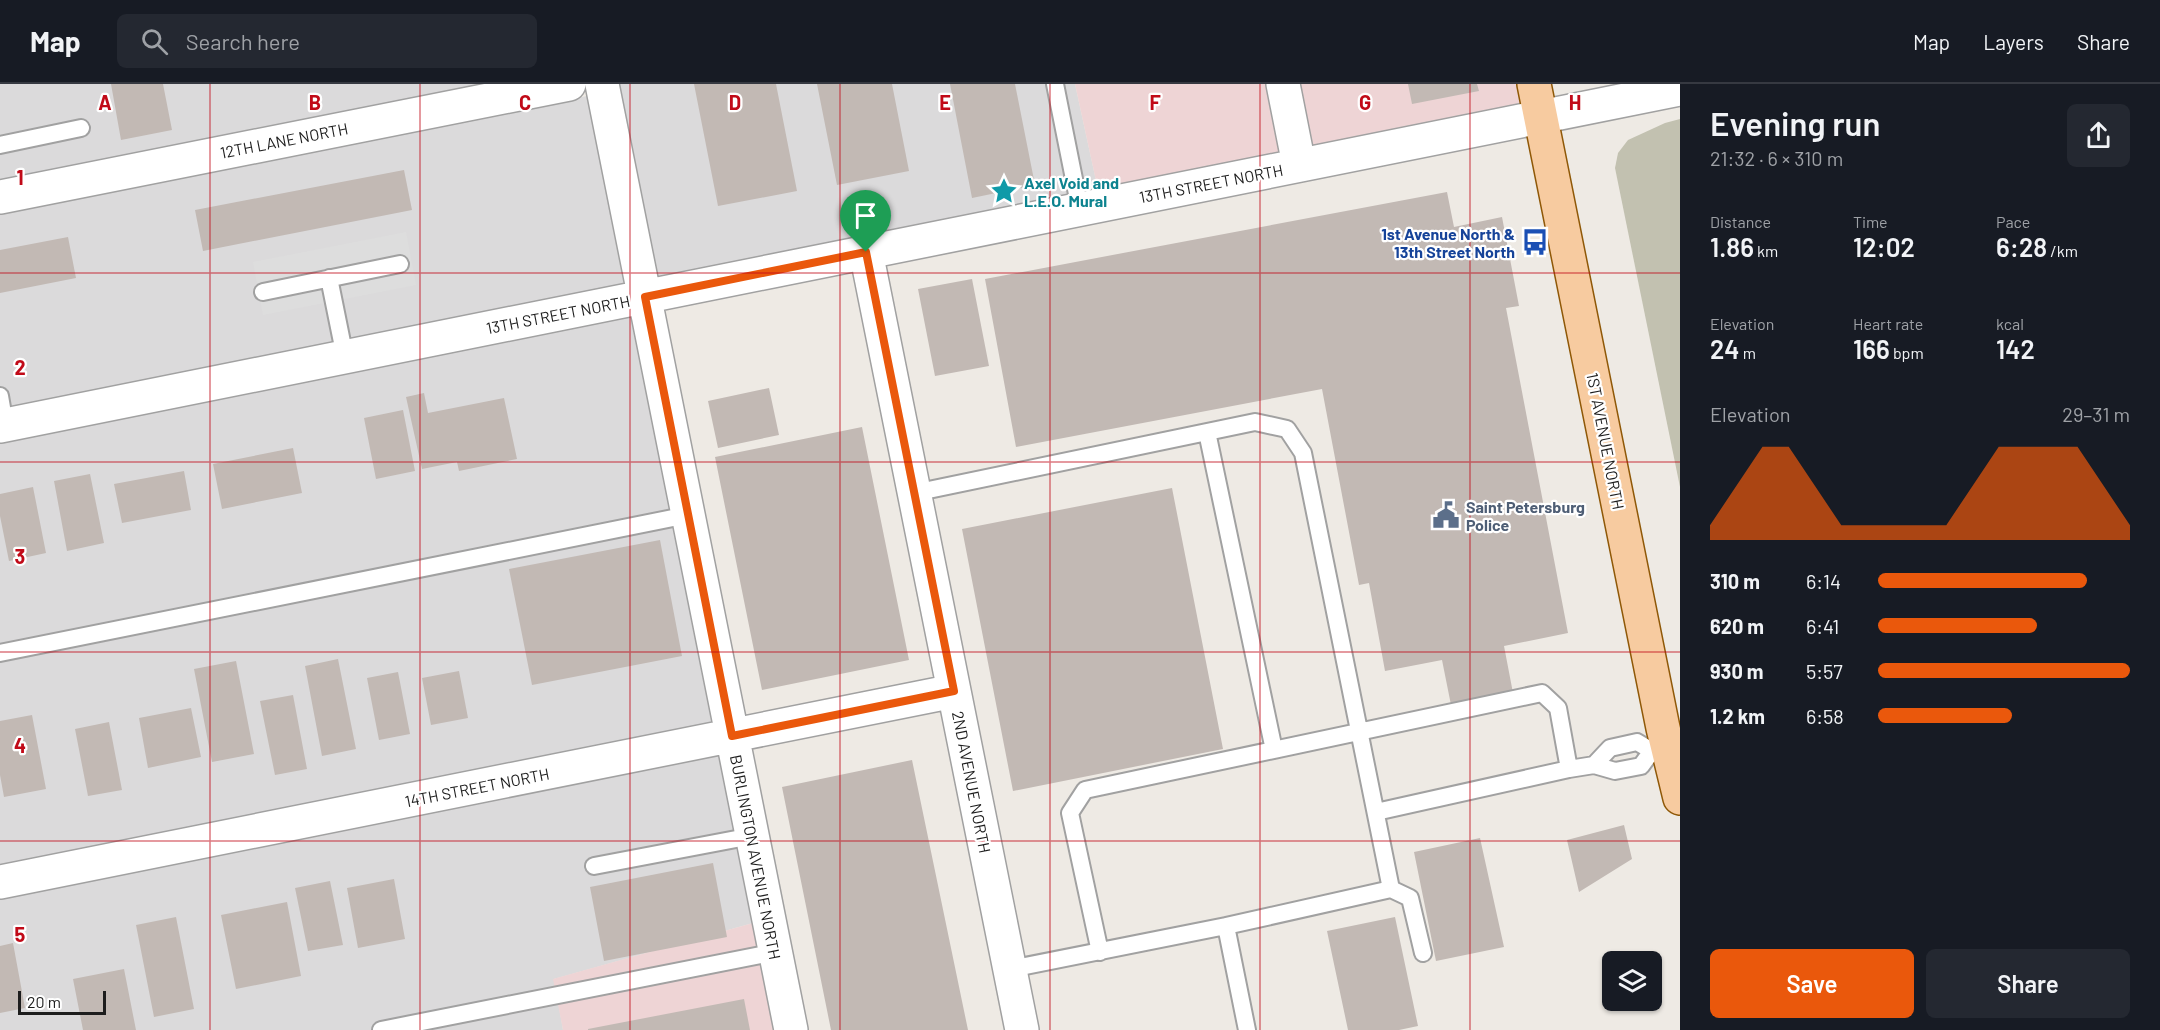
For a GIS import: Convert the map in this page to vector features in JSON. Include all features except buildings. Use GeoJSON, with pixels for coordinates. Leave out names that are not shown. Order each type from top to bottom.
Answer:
{"type":"FeatureCollection","features":[{"type":"Feature","properties":{"kind":"main road","name":"1ST AVENUE NORTH"},"geometry":{"type":"LineString","coordinates":[[1534,84],[1660,749],[1680,798]]}},
{"type":"Feature","properties":{"kind":"street","name":"12TH LANE NORTH"},"geometry":{"type":"LineString","coordinates":[[0,197],[569,84]]}},
{"type":"Feature","properties":{"kind":"street","name":"BURLINGTON AVENUE NORTH"},"geometry":{"type":"LineString","coordinates":[[602,84],[791,1030]]}},
{"type":"Feature","properties":{"kind":"street"},"geometry":{"type":"LineString","coordinates":[[1282,84],[1299,165]]}},
{"type":"Feature","properties":{"kind":"street","name":"13TH STREET NORTH"},"geometry":{"type":"LineString","coordinates":[[2,416],[345,357],[1680,89]]}},
{"type":"Feature","properties":{"kind":"street","name":"2ND AVENUE NORTH"},"geometry":{"type":"LineString","coordinates":[[866,252],[1022,1030]]}},
{"type":"Feature","properties":{"kind":"street","name":"14TH STREET NORTH"},"geometry":{"type":"LineString","coordinates":[[0,882],[954,691]]}},
{"type":"Feature","properties":{"kind":"lane"},"geometry":{"type":"LineString","coordinates":[[1055,84],[1080,209]]}},
{"type":"Feature","properties":{"kind":"lane"},"geometry":{"type":"LineString","coordinates":[[0,146],[81,128]]}},
{"type":"Feature","properties":{"kind":"lane"},"geometry":{"type":"LineString","coordinates":[[263,292],[400,264]]}},
{"type":"Feature","properties":{"kind":"lane"},"geometry":{"type":"LineString","coordinates":[[330,278],[345,357]]}},
{"type":"Feature","properties":{"kind":"lane"},"geometry":{"type":"LineString","coordinates":[[914,493],[1255,422],[1287,429],[1303,453],[1391,890]]}},
{"type":"Feature","properties":{"kind":"lane"},"geometry":{"type":"LineString","coordinates":[[1206,432],[1274,750]]}},
{"type":"Feature","properties":{"kind":"lane"},"geometry":{"type":"LineString","coordinates":[[0,653],[688,515]]}},
{"type":"Feature","properties":{"kind":"lane"},"geometry":{"type":"LineString","coordinates":[[1100,952],[1070,813],[1085,790],[1542,693],[1558,708],[1569,769]]}},
{"type":"Feature","properties":{"kind":"lane"},"geometry":{"type":"LineString","coordinates":[[1594,765],[1610,748],[1636,742],[1660,749]]}},
{"type":"Feature","properties":{"kind":"lane"},"geometry":{"type":"LineString","coordinates":[[1376,812],[1569,769],[1594,765],[1615,771],[1641,766],[1660,749]]}},
{"type":"Feature","properties":{"kind":"lane"},"geometry":{"type":"LineString","coordinates":[[594,866],[753,836]]}},
{"type":"Feature","properties":{"kind":"lane"},"geometry":{"type":"LineString","coordinates":[[1010,969],[1391,890],[1410,898],[1423,953]]}},
{"type":"Feature","properties":{"kind":"lane"},"geometry":{"type":"LineString","coordinates":[[1226,926],[1247,1030]]}},
{"type":"Feature","properties":{"kind":"lane"},"geometry":{"type":"LineString","coordinates":[[381,1030],[776,952]]}},
{"type":"Feature","properties":{"kind":"shaded area"},"geometry":{"type":"Polygon","coordinates":[[[0,84],[491,84],[0,182],[0,84]]]}},
{"type":"Feature","properties":{"kind":"shaded area"},"geometry":{"type":"Polygon","coordinates":[[[619,84],[1075,84],[1098,190],[658,279],[619,84]]]}},
{"type":"Feature","properties":{"kind":"shaded area"},"geometry":{"type":"Polygon","coordinates":[[[1075,84],[1265,84],[1279,154],[1098,190],[1075,84]]]}},
{"type":"Feature","properties":{"kind":"shaded area"},"geometry":{"type":"Polygon","coordinates":[[[1300,84],[1517,84],[1521,106],[1312,147],[1300,84]]]}},
{"type":"Feature","properties":{"kind":"shaded area"},"geometry":{"type":"Polygon","coordinates":[[[587,96],[624,285],[0,410],[0,213],[587,96]]]}},
{"type":"Feature","properties":{"kind":"shaded area"},"geometry":{"type":"Polygon","coordinates":[[[1680,119],[1680,487],[1615,168],[1618,153],[1628,140],[1665,123],[1680,119]]]}},
{"type":"Feature","properties":{"kind":"shaded area"},"geometry":{"type":"Polygon","coordinates":[[[406,232],[416,285],[263,315],[253,262],[406,232]]]}},
{"type":"Feature","properties":{"kind":"shaded area"},"geometry":{"type":"Polygon","coordinates":[[[631,315],[712,724],[0,866],[0,441],[631,315]]]}},
{"type":"Feature","properties":{"kind":"shaded area"},"geometry":{"type":"Polygon","coordinates":[[[719,754],[753,923],[554,979],[563,1030],[0,1030],[0,898],[719,754]]]}},
{"type":"Feature","properties":{"kind":"shaded area"},"geometry":{"type":"Polygon","coordinates":[[[753,923],[774,1030],[563,1030],[553,979],[753,923]]]}},
{"type":"Feature","properties":{"kind":"place","name":"Axel Void and L.E.O. Mural"},"geometry":{"type":"Point","coordinates":[1004,191]}},
{"type":"Feature","properties":{"kind":"place","name":"1st Avenue North & 13th Street North"},"geometry":{"type":"Point","coordinates":[1535,242]}},
{"type":"Feature","properties":{"kind":"place","name":"Saint Petersburg Police"},"geometry":{"type":"Point","coordinates":[1446,515]}},
{"type":"Feature","properties":{"kind":"route"},"geometry":{"type":"LineString","coordinates":[[866,252],[954,691],[732,736],[645,297],[866,252]]}}]}
